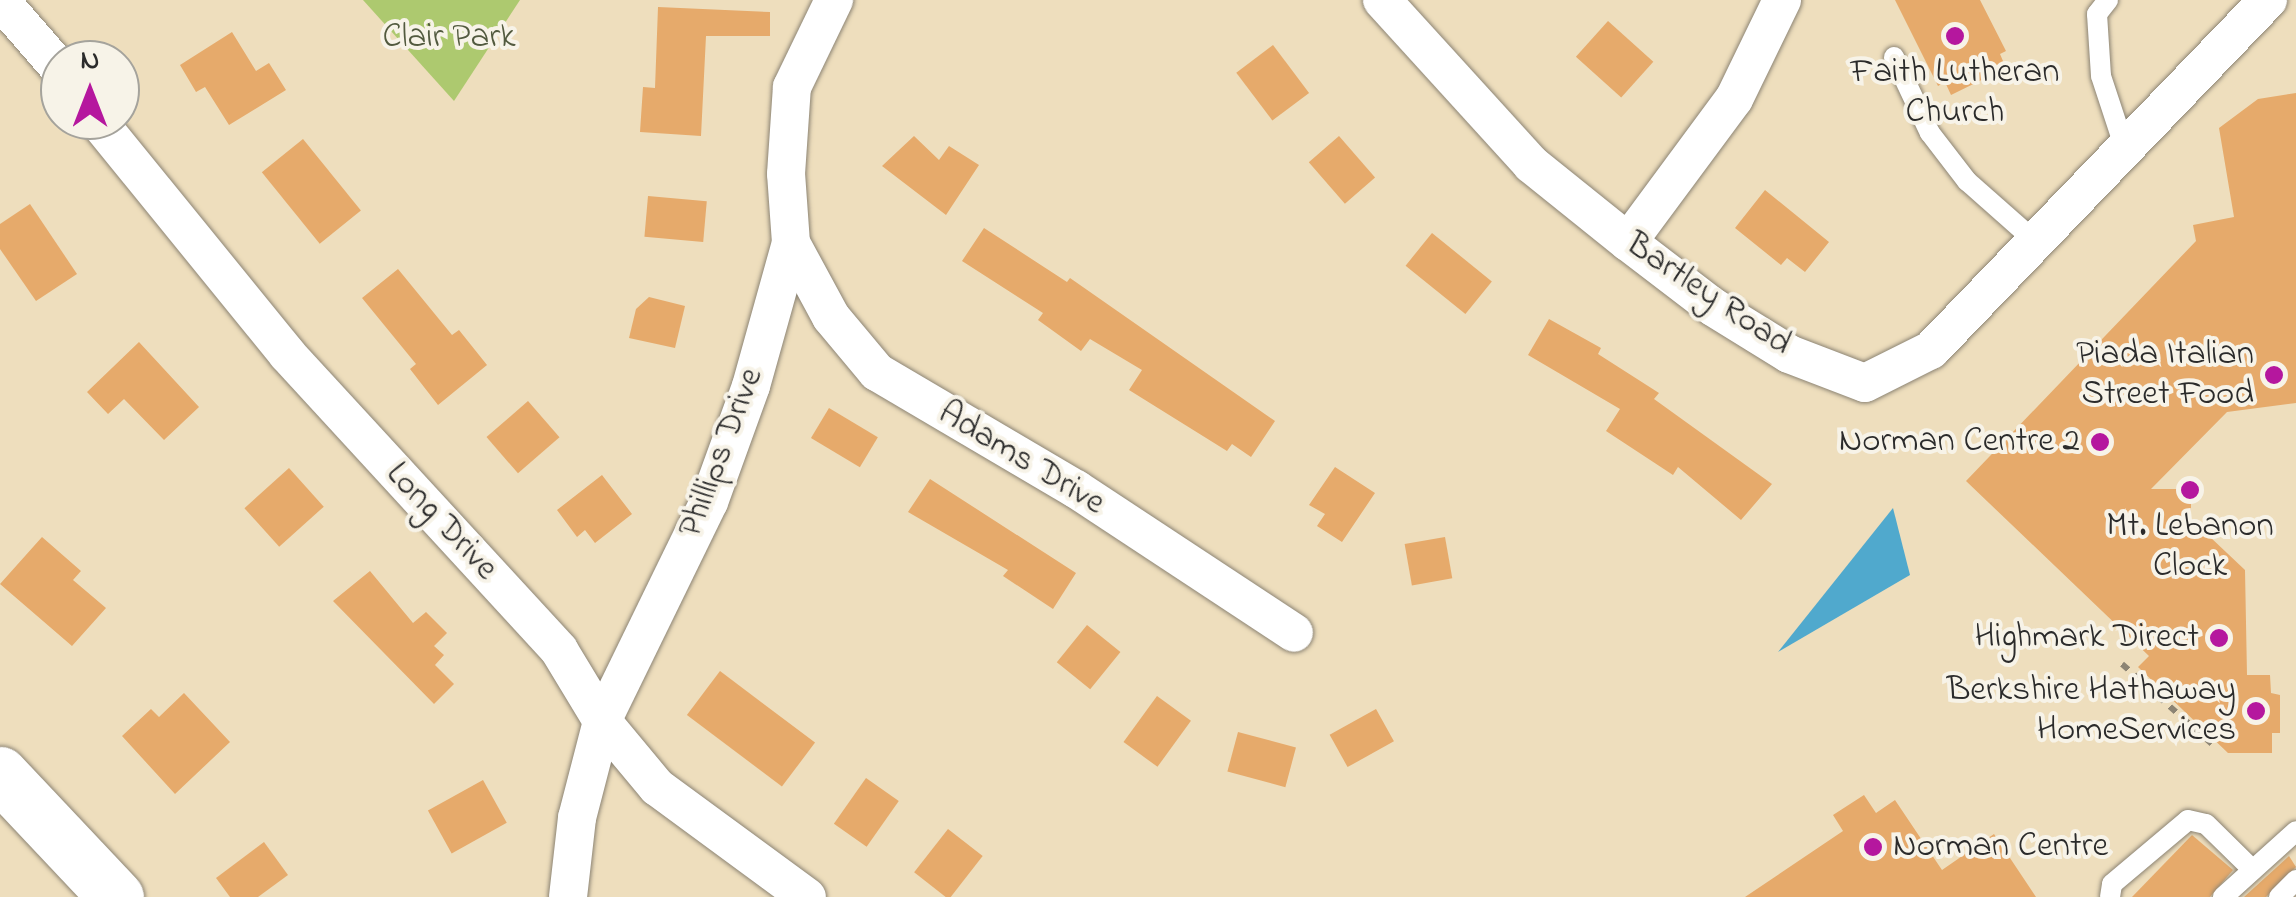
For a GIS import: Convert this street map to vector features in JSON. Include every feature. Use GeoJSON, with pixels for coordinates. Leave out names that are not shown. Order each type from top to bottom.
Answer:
{"type":"FeatureCollection","features":[{"type":"Feature","properties":{"kind":"street"},"geometry":{"type":"LineString","coordinates":[[0,0],[40,47]]}},
{"type":"Feature","properties":{"kind":"street","name":"Phillips Drive"},"geometry":{"type":"LineString","coordinates":[[568,897],[577,818],[602,721],[709,502],[791,243],[786,174],[792,87],[834,0]]}},
{"type":"Feature","properties":{"kind":"street","name":"Bartley Road"},"geometry":{"type":"LineString","coordinates":[[1382,0],[1531,164],[1628,242],[1713,307],[1789,354],[1866,383],[1931,350],[2268,0]]}},
{"type":"Feature","properties":{"kind":"street"},"geometry":{"type":"LineString","coordinates":[[1628,242],[1734,99],[1782,0]]}},
{"type":"Feature","properties":{"kind":"street","name":"Long Drive"},"geometry":{"type":"LineString","coordinates":[[113,140],[288,354],[559,650],[602,721],[657,787],[807,897]]}},
{"type":"Feature","properties":{"kind":"street","name":"Adams Drive"},"geometry":{"type":"LineString","coordinates":[[791,243],[831,316],[877,372],[1076,489],[1294,633]]}},
{"type":"Feature","properties":{"kind":"street"},"geometry":{"type":"LineString","coordinates":[[0,774],[116,897]]}},
{"type":"Feature","properties":{"kind":"lane"},"geometry":{"type":"LineString","coordinates":[[2108,0],[2096,14],[2101,76],[2125,149]]}},
{"type":"Feature","properties":{"kind":"lane"},"geometry":{"type":"LineString","coordinates":[[1894,57],[1930,133],[1958,169],[2036,242]]}},
{"type":"Feature","properties":{"kind":"lane"},"geometry":{"type":"LineString","coordinates":[[2110,897],[2112,884],[2188,820],[2206,824],[2252,869]]}},
{"type":"Feature","properties":{"kind":"lane"},"geometry":{"type":"LineString","coordinates":[[2223,897],[2296,831]]}},
{"type":"Feature","properties":{"kind":"lane"},"geometry":{"type":"LineString","coordinates":[[2278,897],[2296,880]]}},
{"type":"Feature","properties":{"kind":"path"},"geometry":{"type":"LineString","coordinates":[[2122,664],[2212,744]]}},
{"type":"Feature","properties":{"kind":"green space","name":"Clair Park"},"geometry":{"type":"Polygon","coordinates":[[[363,0],[520,0],[454,101],[363,0]]]}},
{"type":"Feature","properties":{"kind":"water"},"geometry":{"type":"Polygon","coordinates":[[[1893,508],[1910,575],[1778,652],[1893,508]]]}},
{"type":"Feature","properties":{"kind":"building","name":"Faith Lutheran Church"},"geometry":{"type":"Polygon","coordinates":[[[1895,0],[1980,0],[2006,51],[2000,54],[2006,68],[1951,95],[1945,82],[1938,86],[1895,0]]]}},
{"type":"Feature","properties":{"kind":"building"},"geometry":{"type":"Polygon","coordinates":[[[658,7],[770,12],[770,36],[706,36],[701,136],[640,132],[643,87],[655,88],[658,7]]]}},
{"type":"Feature","properties":{"kind":"building"},"geometry":{"type":"Polygon","coordinates":[[[1608,21],[1653,62],[1621,97],[1576,57],[1608,21]]]}},
{"type":"Feature","properties":{"kind":"building"},"geometry":{"type":"Polygon","coordinates":[[[232,32],[256,71],[269,63],[286,90],[229,125],[205,87],[196,92],[180,65],[232,32]]]}},
{"type":"Feature","properties":{"kind":"building"},"geometry":{"type":"Polygon","coordinates":[[[1273,45],[1309,93],[1272,121],[1236,73],[1273,45]]]}},
{"type":"Feature","properties":{"kind":"building","name":"Norman Centre 2"},"geometry":{"type":"Polygon","coordinates":[[[2296,93],[2296,403],[2227,412],[2151,489],[2191,489],[2191,519],[2245,570],[2247,675],[2270,675],[2271,693],[2280,695],[2280,733],[2272,733],[2272,753],[2228,753],[2138,667],[2149,656],[1966,481],[2196,241],[2193,225],[2234,217],[2219,128],[2258,99],[2296,93]]]}},
{"type":"Feature","properties":{"kind":"building"},"geometry":{"type":"Polygon","coordinates":[[[914,136],[939,160],[949,146],[979,165],[946,215],[882,166],[914,136]]]}},
{"type":"Feature","properties":{"kind":"building"},"geometry":{"type":"Polygon","coordinates":[[[1339,136],[1375,178],[1345,204],[1309,162],[1339,136]]]}},
{"type":"Feature","properties":{"kind":"building"},"geometry":{"type":"Polygon","coordinates":[[[303,139],[361,210],[320,244],[262,172],[303,139]]]}},
{"type":"Feature","properties":{"kind":"building"},"geometry":{"type":"Polygon","coordinates":[[[1765,190],[1829,242],[1805,272],[1787,258],[1781,265],[1735,228],[1765,190]]]}},
{"type":"Feature","properties":{"kind":"building"},"geometry":{"type":"Polygon","coordinates":[[[648,196],[707,201],[703,242],[644,237],[648,196]]]}},
{"type":"Feature","properties":{"kind":"building"},"geometry":{"type":"Polygon","coordinates":[[[30,204],[77,274],[36,301],[0,249],[0,224],[30,204]]]}},
{"type":"Feature","properties":{"kind":"building"},"geometry":{"type":"Polygon","coordinates":[[[984,228],[1067,282],[1070,278],[1275,421],[1251,457],[1232,444],[1227,451],[1129,390],[1142,370],[1090,339],[1081,351],[1038,320],[1043,313],[962,261],[984,228]]]}},
{"type":"Feature","properties":{"kind":"building"},"geometry":{"type":"Polygon","coordinates":[[[1432,233],[1492,281],[1465,314],[1406,266],[1432,233]]]}},
{"type":"Feature","properties":{"kind":"building"},"geometry":{"type":"Polygon","coordinates":[[[398,269],[452,335],[459,330],[487,365],[438,405],[410,369],[416,364],[362,298],[398,269]]]}},
{"type":"Feature","properties":{"kind":"building"},"geometry":{"type":"Polygon","coordinates":[[[649,297],[685,306],[675,348],[629,338],[636,309],[649,297]]]}},
{"type":"Feature","properties":{"kind":"building"},"geometry":{"type":"Polygon","coordinates":[[[1549,319],[1601,348],[1598,354],[1659,393],[1654,399],[1772,484],[1741,520],[1678,467],[1673,475],[1606,431],[1620,409],[1528,355],[1549,319]]]}},
{"type":"Feature","properties":{"kind":"building"},"geometry":{"type":"Polygon","coordinates":[[[139,342],[199,407],[164,440],[124,399],[108,414],[87,392],[139,342]]]}},
{"type":"Feature","properties":{"kind":"building"},"geometry":{"type":"Polygon","coordinates":[[[528,401],[559,437],[518,473],[486,437],[528,401]]]}},
{"type":"Feature","properties":{"kind":"building"},"geometry":{"type":"Polygon","coordinates":[[[829,408],[878,437],[860,467],[811,438],[829,408]]]}},
{"type":"Feature","properties":{"kind":"building"},"geometry":{"type":"Polygon","coordinates":[[[1335,467],[1375,493],[1342,542],[1317,526],[1325,514],[1309,505],[1335,467]]]}},
{"type":"Feature","properties":{"kind":"building"},"geometry":{"type":"Polygon","coordinates":[[[289,468],[324,507],[279,547],[244,508],[289,468]]]}},
{"type":"Feature","properties":{"kind":"building"},"geometry":{"type":"Polygon","coordinates":[[[602,475],[632,514],[595,543],[585,530],[577,537],[557,510],[602,475]]]}},
{"type":"Feature","properties":{"kind":"building"},"geometry":{"type":"Polygon","coordinates":[[[930,479],[1076,573],[1053,609],[1003,576],[1008,570],[908,512],[930,479]]]}},
{"type":"Feature","properties":{"kind":"building"},"geometry":{"type":"Polygon","coordinates":[[[42,537],[81,571],[73,580],[106,608],[72,646],[0,584],[42,537]]]}},
{"type":"Feature","properties":{"kind":"building"},"geometry":{"type":"Polygon","coordinates":[[[1445,537],[1452,578],[1412,585],[1405,544],[1445,537]]]}},
{"type":"Feature","properties":{"kind":"building"},"geometry":{"type":"Polygon","coordinates":[[[370,571],[413,623],[426,612],[447,633],[434,646],[444,655],[435,665],[454,684],[434,704],[333,601],[370,571]]]}},
{"type":"Feature","properties":{"kind":"building"},"geometry":{"type":"Polygon","coordinates":[[[1087,625],[1120,652],[1090,689],[1057,662],[1087,625]]]}},
{"type":"Feature","properties":{"kind":"building"},"geometry":{"type":"Polygon","coordinates":[[[720,671],[815,743],[782,787],[687,715],[720,671]]]}},
{"type":"Feature","properties":{"kind":"building"},"geometry":{"type":"Polygon","coordinates":[[[184,693],[230,742],[175,794],[122,736],[151,709],[159,717],[184,693]]]}},
{"type":"Feature","properties":{"kind":"building"},"geometry":{"type":"Polygon","coordinates":[[[1157,696],[1191,721],[1157,767],[1123,742],[1157,696]]]}},
{"type":"Feature","properties":{"kind":"building"},"geometry":{"type":"Polygon","coordinates":[[[1376,709],[1394,741],[1348,767],[1330,735],[1376,709]]]}},
{"type":"Feature","properties":{"kind":"building"},"geometry":{"type":"Polygon","coordinates":[[[1238,732],[1296,748],[1285,787],[1227,772],[1238,732]]]}},
{"type":"Feature","properties":{"kind":"building"},"geometry":{"type":"Polygon","coordinates":[[[866,778],[899,801],[867,847],[834,824],[866,778]]]}},
{"type":"Feature","properties":{"kind":"building"},"geometry":{"type":"Polygon","coordinates":[[[483,780],[507,823],[452,853],[428,811],[483,780]]]}},
{"type":"Feature","properties":{"kind":"building","name":"Norman Centre"},"geometry":{"type":"Polygon","coordinates":[[[1864,795],[1876,813],[1895,800],[1942,870],[1994,834],[2036,897],[1745,897],[1843,831],[1833,815],[1864,795]]]}},
{"type":"Feature","properties":{"kind":"building"},"geometry":{"type":"Polygon","coordinates":[[[948,829],[983,856],[951,897],[914,872],[948,829]]]}},
{"type":"Feature","properties":{"kind":"building"},"geometry":{"type":"Polygon","coordinates":[[[2192,835],[2233,870],[2210,897],[2132,897],[2192,835]]]}},
{"type":"Feature","properties":{"kind":"building"},"geometry":{"type":"Polygon","coordinates":[[[264,842],[288,875],[258,897],[230,897],[216,878],[264,842]]]}},
{"type":"Feature","properties":{"kind":"building"},"geometry":{"type":"Polygon","coordinates":[[[2289,856],[2296,867],[2266,897],[2244,897],[2289,856]]]}},
{"type":"Feature","properties":{"kind":"place","name":"Faith Lutheran Church"},"geometry":{"type":"Point","coordinates":[1955,36]}},
{"type":"Feature","properties":{"kind":"place","name":"Piada Italian Street Food"},"geometry":{"type":"Point","coordinates":[2274,375]}},
{"type":"Feature","properties":{"kind":"place","name":"Norman Centre 2"},"geometry":{"type":"Point","coordinates":[2100,442]}},
{"type":"Feature","properties":{"kind":"place","name":"Mt. Lebanon Clock"},"geometry":{"type":"Point","coordinates":[2190,490]}},
{"type":"Feature","properties":{"kind":"place","name":"Highmark Direct"},"geometry":{"type":"Point","coordinates":[2219,638]}},
{"type":"Feature","properties":{"kind":"place","name":"Berkshire Hathaway HomeServices"},"geometry":{"type":"Point","coordinates":[2256,711]}},
{"type":"Feature","properties":{"kind":"place","name":"Norman Centre"},"geometry":{"type":"Point","coordinates":[1873,847]}}]}
